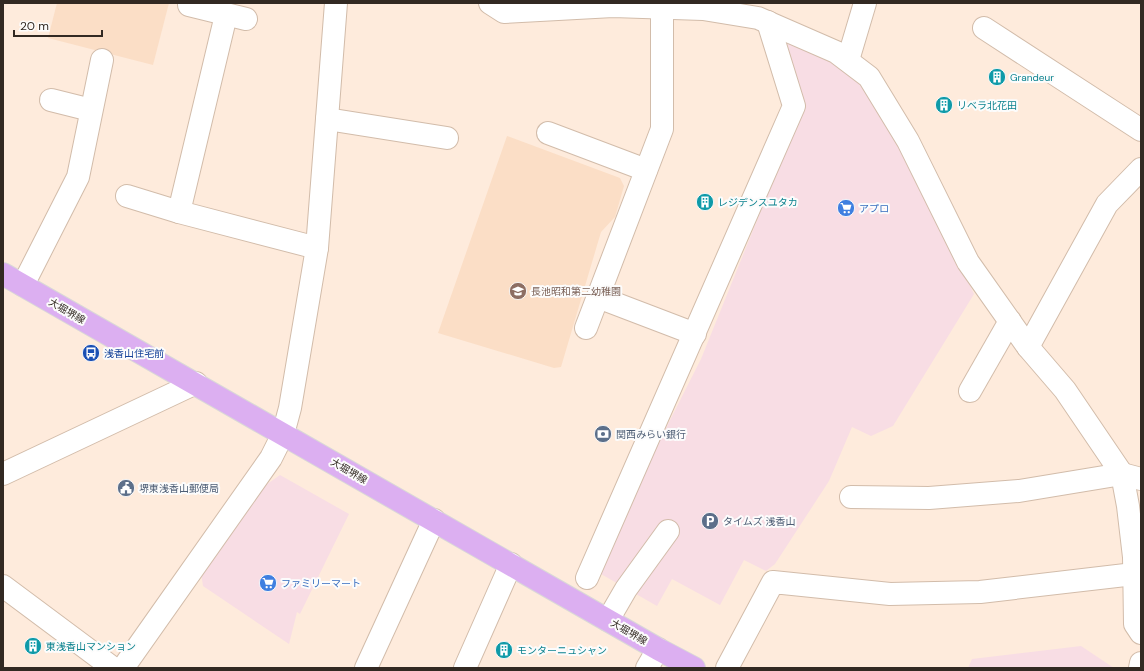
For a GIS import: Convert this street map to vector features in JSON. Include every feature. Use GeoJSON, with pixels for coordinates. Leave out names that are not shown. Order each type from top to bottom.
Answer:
{"type":"FeatureCollection","features":[{"type":"Feature","properties":{"kind":"main road","name":"大堀堺線"},"geometry":{"type":"LineString","coordinates":[[3,274],[694,668]]}},
{"type":"Feature","properties":{"kind":"street"},"geometry":{"type":"LineString","coordinates":[[123,668],[271,458],[283,434],[290,408],[316,248],[336,3]]}},
{"type":"Feature","properties":{"kind":"street"},"geometry":{"type":"LineString","coordinates":[[848,60],[865,3]]}},
{"type":"Feature","properties":{"kind":"street"},"geometry":{"type":"LineString","coordinates":[[179,212],[236,17],[188,5]]}},
{"type":"Feature","properties":{"kind":"street"},"geometry":{"type":"LineString","coordinates":[[497,8],[613,5],[662,8],[703,6],[762,14],[836,52],[869,77],[908,141],[968,262],[1028,347],[1065,390],[1131,476],[1128,506],[1134,557],[1135,624],[1141,633]]}},
{"type":"Feature","properties":{"kind":"street"},"geometry":{"type":"LineString","coordinates":[[586,328],[662,130],[662,8]]}},
{"type":"Feature","properties":{"kind":"street"},"geometry":{"type":"LineString","coordinates":[[587,578],[794,106],[762,14]]}},
{"type":"Feature","properties":{"kind":"street"},"geometry":{"type":"LineString","coordinates":[[984,28],[1141,130]]}},
{"type":"Feature","properties":{"kind":"street"},"geometry":{"type":"LineString","coordinates":[[23,285],[78,177],[102,60]]}},
{"type":"Feature","properties":{"kind":"street"},"geometry":{"type":"LineString","coordinates":[[51,100],[91,110]]}},
{"type":"Feature","properties":{"kind":"street"},"geometry":{"type":"LineString","coordinates":[[326,119],[447,138]]}},
{"type":"Feature","properties":{"kind":"street"},"geometry":{"type":"LineString","coordinates":[[548,133],[646,170]]}},
{"type":"Feature","properties":{"kind":"street"},"geometry":{"type":"LineString","coordinates":[[1028,347],[1107,204],[1141,170]]}},
{"type":"Feature","properties":{"kind":"street"},"geometry":{"type":"LineString","coordinates":[[127,196],[179,212],[316,248]]}},
{"type":"Feature","properties":{"kind":"street"},"geometry":{"type":"LineString","coordinates":[[598,297],[695,334]]}},
{"type":"Feature","properties":{"kind":"street"},"geometry":{"type":"LineString","coordinates":[[970,391],[1010,321]]}},
{"type":"Feature","properties":{"kind":"street"},"geometry":{"type":"LineString","coordinates":[[4,473],[196,383]]}},
{"type":"Feature","properties":{"kind":"street"},"geometry":{"type":"LineString","coordinates":[[851,497],[929,498],[1019,491],[1131,476]]}},
{"type":"Feature","properties":{"kind":"street"},"geometry":{"type":"LineString","coordinates":[[366,668],[434,520]]}},
{"type":"Feature","properties":{"kind":"street"},"geometry":{"type":"LineString","coordinates":[[608,620],[626,589],[668,531]]}},
{"type":"Feature","properties":{"kind":"street"},"geometry":{"type":"LineString","coordinates":[[465,668],[511,564]]}},
{"type":"Feature","properties":{"kind":"street"},"geometry":{"type":"LineString","coordinates":[[727,668],[773,582],[890,594],[973,592],[1134,574]]}},
{"type":"Feature","properties":{"kind":"street"},"geometry":{"type":"LineString","coordinates":[[3,586],[113,668]]}},
{"type":"Feature","properties":{"kind":"street"},"geometry":{"type":"LineString","coordinates":[[647,668],[658,648]]}},
{"type":"Feature","properties":{"kind":"street"},"geometry":{"type":"LineString","coordinates":[[1140,668],[1141,663]]}},
{"type":"Feature","properties":{"kind":"shaded area"},"geometry":{"type":"Polygon","coordinates":[[[57,3],[169,3],[153,65],[48,38],[57,3]]]}},
{"type":"Feature","properties":{"kind":"shaded area"},"geometry":{"type":"Polygon","coordinates":[[[782,40],[834,60],[863,86],[896,135],[974,294],[893,426],[871,436],[852,427],[829,481],[775,564],[766,571],[744,560],[720,605],[672,579],[657,606],[594,570],[701,359],[804,104],[797,78],[782,40]]]}},
{"type":"Feature","properties":{"kind":"shaded area","name":"長池昭和第二幼稚園"},"geometry":{"type":"Polygon","coordinates":[[[507,136],[620,178],[624,186],[615,217],[601,232],[561,367],[554,368],[438,333],[507,136]]]}},
{"type":"Feature","properties":{"kind":"shaded area"},"geometry":{"type":"Polygon","coordinates":[[[280,475],[349,514],[300,614],[297,612],[289,644],[203,586],[201,573],[263,487],[280,475]]]}},
{"type":"Feature","properties":{"kind":"shaded area"},"geometry":{"type":"Polygon","coordinates":[[[1081,646],[1114,668],[968,668],[972,659],[1081,646]]]}},
{"type":"Feature","properties":{"kind":"place","name":"Grandeur"},"geometry":{"type":"Point","coordinates":[997,77]}},
{"type":"Feature","properties":{"kind":"place","name":"リベラ北花田"},"geometry":{"type":"Point","coordinates":[944,105]}},
{"type":"Feature","properties":{"kind":"place","name":"レジデンスユタカ"},"geometry":{"type":"Point","coordinates":[705,202]}},
{"type":"Feature","properties":{"kind":"place","name":"アプロ"},"geometry":{"type":"Point","coordinates":[846,208]}},
{"type":"Feature","properties":{"kind":"place","name":"長池昭和第二幼稚園"},"geometry":{"type":"Point","coordinates":[518,291]}},
{"type":"Feature","properties":{"kind":"place","name":"浅香山住宅前"},"geometry":{"type":"Point","coordinates":[91,353]}},
{"type":"Feature","properties":{"kind":"place","name":"関西みらい銀行"},"geometry":{"type":"Point","coordinates":[603,434]}},
{"type":"Feature","properties":{"kind":"place","name":"堺東浅香山郵便局"},"geometry":{"type":"Point","coordinates":[126,488]}},
{"type":"Feature","properties":{"kind":"place","name":"タイムズ 浅香山"},"geometry":{"type":"Point","coordinates":[710,521]}},
{"type":"Feature","properties":{"kind":"place","name":"ファミリーマート"},"geometry":{"type":"Point","coordinates":[268,583]}},
{"type":"Feature","properties":{"kind":"place","name":"東浅香山マンション"},"geometry":{"type":"Point","coordinates":[33,646]}},
{"type":"Feature","properties":{"kind":"place","name":"モンターニュシャン"},"geometry":{"type":"Point","coordinates":[504,650]}}]}
